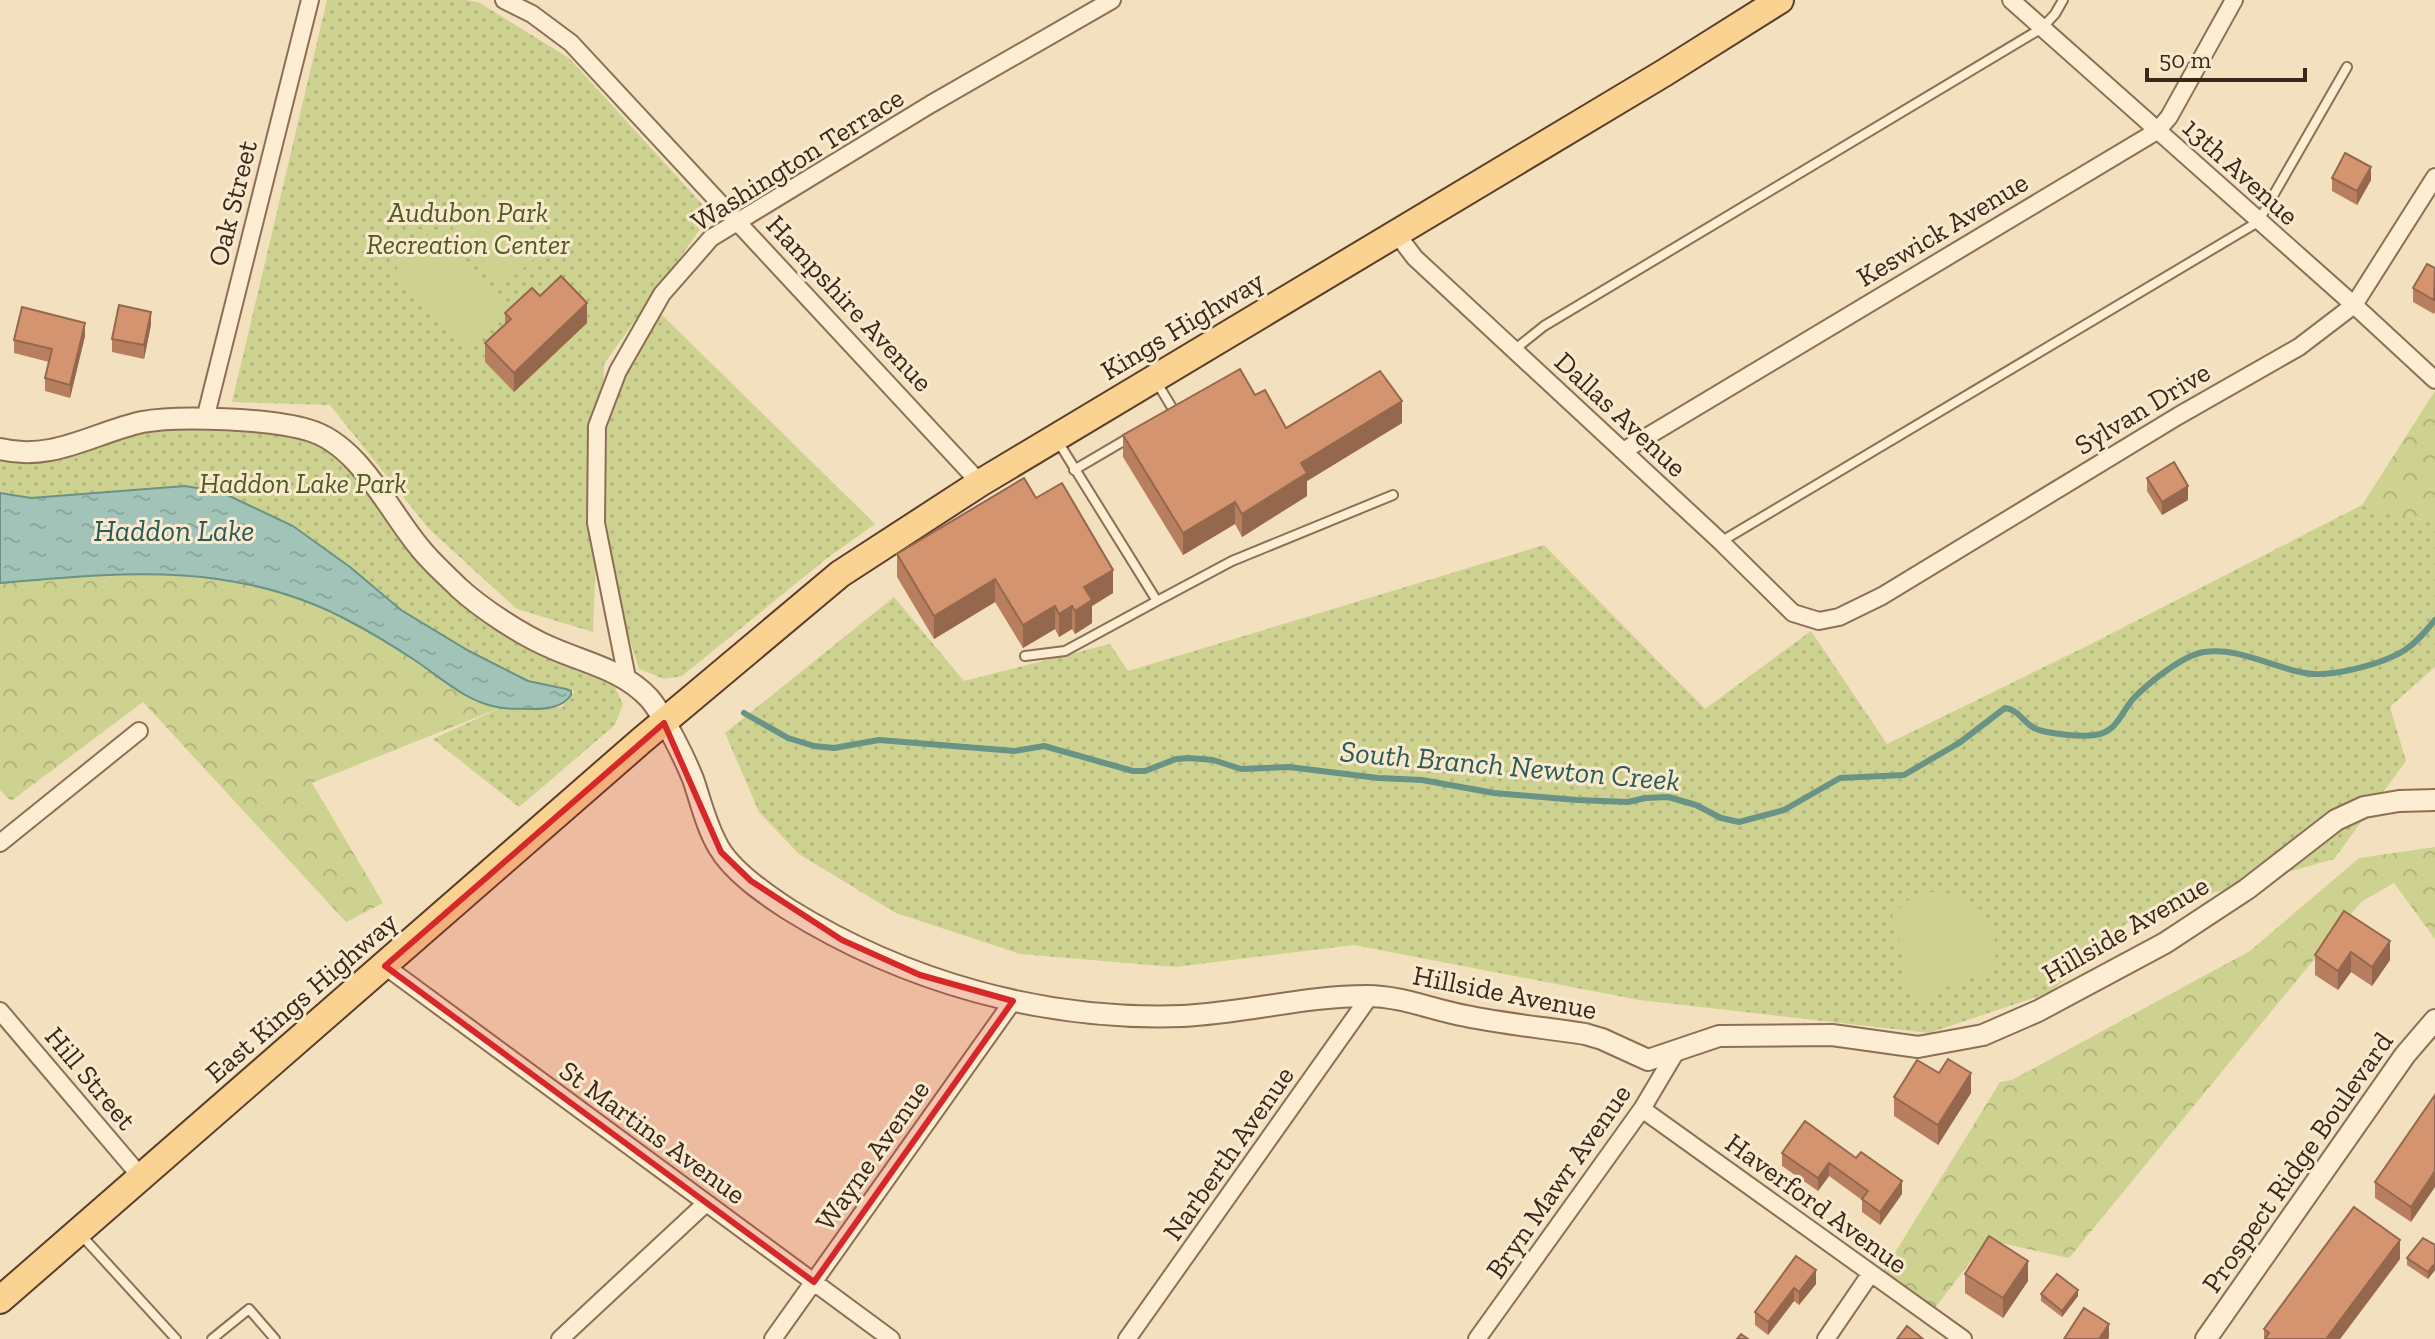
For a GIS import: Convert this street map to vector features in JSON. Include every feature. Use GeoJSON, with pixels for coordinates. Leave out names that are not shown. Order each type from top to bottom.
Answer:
{"type":"FeatureCollection","features":[{"type":"Feature","properties":{"kind":"main road","name":"Kings Highway"},"geometry":{"type":"LineString","coordinates":[[642,740],[840,574],[980,483],[1664,73],[1780,0]]}},
{"type":"Feature","properties":{"kind":"main road","name":"East Kings Highway"},"geometry":{"type":"LineString","coordinates":[[0,1300],[642,740]]}},
{"type":"Feature","properties":{"kind":"street","name":"Oak Street"},"geometry":{"type":"LineString","coordinates":[[205,419],[310,0]]}},
{"type":"Feature","properties":{"kind":"street","name":"Hampshire Avenue"},"geometry":{"type":"LineString","coordinates":[[504,0],[532,14],[571,43],[980,483]]}},
{"type":"Feature","properties":{"kind":"street","name":"Washington Terrace"},"geometry":{"type":"LineString","coordinates":[[627,678],[596,523],[597,426],[618,371],[662,294],[711,238],[931,104],[1112,0]]}},
{"type":"Feature","properties":{"kind":"street","name":"13th Avenue"},"geometry":{"type":"LineString","coordinates":[[2011,0],[2435,380]]}},
{"type":"Feature","properties":{"kind":"street","name":"Keswick Avenue"},"geometry":{"type":"LineString","coordinates":[[1623,451],[2157,131],[2169,117],[2234,0]]}},
{"type":"Feature","properties":{"kind":"street","name":"Sylvan Drive"},"geometry":{"type":"LineString","coordinates":[[1819,621],[1839,617],[1882,596],[2178,416],[2299,347],[2354,305],[2435,177]]}},
{"type":"Feature","properties":{"kind":"street","name":"Dallas Avenue"},"geometry":{"type":"LineString","coordinates":[[1396,233],[1415,258],[1721,542],[1793,613],[1819,621]]}},
{"type":"Feature","properties":{"kind":"street"},"geometry":{"type":"LineString","coordinates":[[0,449],[19,454],[55,451],[99,434],[147,421],[205,419],[308,430],[334,441],[367,476],[421,550],[463,592],[546,646],[627,678]]}},
{"type":"Feature","properties":{"kind":"street","name":"Hillside Avenue"},"geometry":{"type":"LineString","coordinates":[[627,678],[652,701],[664,723],[692,777],[704,817],[721,852],[783,906],[842,940],[920,975],[1013,1001],[1077,1011],[1186,1016],[1310,999],[1370,996],[1466,1016],[1585,1034],[1648,1060],[1719,1036],[1832,1035],[1918,1047],[1983,1035],[2038,1011],[2165,943],[2247,889],[2336,820],[2364,807],[2399,801],[2435,800]]}},
{"type":"Feature","properties":{"kind":"street"},"geometry":{"type":"LineString","coordinates":[[0,843],[139,731]]}},
{"type":"Feature","properties":{"kind":"street","name":"St Martins Avenue"},"geometry":{"type":"LineString","coordinates":[[385,966],[891,1339]]}},
{"type":"Feature","properties":{"kind":"street","name":"Narberth Avenue"},"geometry":{"type":"LineString","coordinates":[[1127,1339],[1370,996]]}},
{"type":"Feature","properties":{"kind":"street","name":"Wayne Avenue"},"geometry":{"type":"LineString","coordinates":[[773,1339],[1013,1001]]}},
{"type":"Feature","properties":{"kind":"street","name":"Hill Street"},"geometry":{"type":"LineString","coordinates":[[0,1011],[142,1178]]}},
{"type":"Feature","properties":{"kind":"street","name":"Prospect Ridge Boulevard"},"geometry":{"type":"LineString","coordinates":[[2206,1339],[2405,1055],[2435,1020]]}},
{"type":"Feature","properties":{"kind":"street","name":"Bryn Mawr Avenue"},"geometry":{"type":"LineString","coordinates":[[1477,1339],[1642,1109],[1677,1050]]}},
{"type":"Feature","properties":{"kind":"street","name":"Haverford Avenue"},"geometry":{"type":"LineString","coordinates":[[1642,1109],[1963,1339]]}},
{"type":"Feature","properties":{"kind":"street"},"geometry":{"type":"LineString","coordinates":[[560,1339],[705,1204]]}},
{"type":"Feature","properties":{"kind":"street"},"geometry":{"type":"LineString","coordinates":[[1826,1339],[1871,1273]]}},
{"type":"Feature","properties":{"kind":"lane"},"geometry":{"type":"LineString","coordinates":[[1514,350],[1544,326],[2042,28],[2063,0]]}},
{"type":"Feature","properties":{"kind":"lane"},"geometry":{"type":"LineString","coordinates":[[1721,542],[2258,222],[2347,67]]}},
{"type":"Feature","properties":{"kind":"lane"},"geometry":{"type":"LineString","coordinates":[[1155,379],[1174,411],[1162,419]]}},
{"type":"Feature","properties":{"kind":"lane"},"geometry":{"type":"LineString","coordinates":[[1074,470],[1137,433]]}},
{"type":"Feature","properties":{"kind":"lane"},"geometry":{"type":"LineString","coordinates":[[1056,439],[1157,601]]}},
{"type":"Feature","properties":{"kind":"lane"},"geometry":{"type":"LineString","coordinates":[[1025,656],[1065,651],[1232,561],[1393,495]]}},
{"type":"Feature","properties":{"kind":"lane"},"geometry":{"type":"LineString","coordinates":[[79,1232],[176,1339]]}},
{"type":"Feature","properties":{"kind":"lane"},"geometry":{"type":"LineString","coordinates":[[212,1339],[249,1309],[275,1339]]}},
{"type":"Feature","properties":{"kind":"highlighted area"},"geometry":{"type":"Polygon","coordinates":[[[664,723],[721,852],[751,881],[842,940],[920,975],[1013,1001],[814,1282],[385,966],[664,723]]]}},
{"type":"Feature","properties":{"kind":"green space","name":"Audubon Park Recreation Center"},"geometry":{"type":"Polygon","coordinates":[[[327,0],[478,2],[569,58],[711,214],[604,364],[593,632],[517,609],[429,529],[330,405],[232,402],[327,0]]]}},
{"type":"Feature","properties":{"kind":"green space"},"geometry":{"type":"Polygon","coordinates":[[[488,194],[542,252],[505,284],[452,227],[488,194]]]}},
{"type":"Feature","properties":{"kind":"green space"},"geometry":{"type":"Polygon","coordinates":[[[428,235],[442,235],[506,304],[505,317],[474,344],[460,344],[398,279],[397,261],[428,235]]]}},
{"type":"Feature","properties":{"kind":"green space"},"geometry":{"type":"Polygon","coordinates":[[[661,314],[875,524],[826,559],[682,676],[664,679],[639,669],[621,613],[604,525],[607,428],[625,373],[661,314]]]}},
{"type":"Feature","properties":{"kind":"green space"},"geometry":{"type":"Polygon","coordinates":[[[2435,391],[2435,523],[2362,505],[2435,391]]]}},
{"type":"Feature","properties":{"kind":"green space","name":"Haddon Lake Park"},"geometry":{"type":"Polygon","coordinates":[[[148,428],[305,435],[332,446],[419,555],[612,682],[623,704],[615,725],[519,807],[433,739],[500,708],[562,707],[575,691],[528,681],[469,651],[401,610],[293,526],[256,509],[185,486],[31,498],[0,493],[0,455],[148,428]]]}},
{"type":"Feature","properties":{"kind":"green space"},"geometry":{"type":"Polygon","coordinates":[[[2362,505],[2435,523],[2435,667],[2390,707],[2406,761],[2334,859],[2137,914],[2051,992],[1929,1033],[1639,1000],[1354,945],[1175,967],[1020,954],[896,913],[799,854],[759,812],[725,733],[894,597],[964,681],[1110,644],[1128,671],[1544,545],[1705,709],[1811,631],[1887,744],[2362,505]]]}},
{"type":"Feature","properties":{"kind":"green space"},"geometry":{"type":"Polygon","coordinates":[[[105,573],[209,576],[285,593],[349,621],[459,691],[500,708],[312,783],[383,903],[346,922],[143,702],[11,801],[0,790],[0,583],[105,573]]]}},
{"type":"Feature","properties":{"kind":"green space"},"geometry":{"type":"Polygon","coordinates":[[[2435,847],[2435,939],[2394,883],[2361,902],[2069,1258],[1987,1240],[1928,1317],[1877,1282],[2000,1082],[2012,1080],[2250,951],[2359,858],[2435,847]]]}},
{"type":"Feature","properties":{"kind":"green space"},"geometry":{"type":"Polygon","coordinates":[[[1937,891],[1966,899],[1984,914],[1994,936],[1996,950],[1995,966],[1946,988],[1931,999],[1903,992],[1907,968],[1892,914],[1912,897],[1937,891]]]}},
{"type":"Feature","properties":{"kind":"water","name":"Haddon Lake"},"geometry":{"type":"Polygon","coordinates":[[[185,486],[221,492],[293,526],[350,567],[401,610],[469,651],[528,681],[566,689],[571,691],[571,695],[559,705],[544,708],[506,708],[485,704],[463,694],[351,622],[308,602],[265,588],[179,575],[135,574],[0,583],[0,493],[31,498],[185,486]]]}},
{"type":"Feature","properties":{"kind":"building"},"geometry":{"type":"Polygon","coordinates":[[[2345,153],[2371,167],[2357,191],[2332,178],[2345,153]]]}},
{"type":"Feature","properties":{"kind":"building"},"geometry":{"type":"Polygon","coordinates":[[[2427,264],[2435,268],[2434,300],[2413,288],[2427,264]]]}},
{"type":"Feature","properties":{"kind":"building"},"geometry":{"type":"Polygon","coordinates":[[[561,276],[587,303],[514,373],[485,343],[511,319],[505,313],[532,288],[540,296],[561,276]]]}},
{"type":"Feature","properties":{"kind":"building"},"geometry":{"type":"Polygon","coordinates":[[[119,305],[151,312],[144,345],[112,339],[119,305]]]}},
{"type":"Feature","properties":{"kind":"building"},"geometry":{"type":"Polygon","coordinates":[[[22,307],[85,323],[70,385],[45,378],[52,349],[14,340],[22,307]]]}},
{"type":"Feature","properties":{"kind":"building"},"geometry":{"type":"Polygon","coordinates":[[[1240,369],[1255,395],[1265,390],[1286,428],[1380,371],[1402,401],[1301,463],[1307,473],[1242,514],[1235,502],[1183,533],[1123,435],[1240,369]]]}},
{"type":"Feature","properties":{"kind":"building"},"geometry":{"type":"Polygon","coordinates":[[[2174,462],[2188,486],[2162,502],[2147,478],[2174,462]]]}},
{"type":"Feature","properties":{"kind":"building"},"geometry":{"type":"Polygon","coordinates":[[[1024,478],[1036,498],[1062,483],[1113,570],[1084,587],[1092,600],[1075,611],[1072,606],[1059,614],[1055,606],[1023,625],[995,579],[934,616],[897,554],[1024,478]]]}},
{"type":"Feature","properties":{"kind":"building"},"geometry":{"type":"Polygon","coordinates":[[[2344,911],[2390,941],[2372,967],[2351,952],[2338,971],[2315,955],[2344,911]]]}},
{"type":"Feature","properties":{"kind":"building"},"geometry":{"type":"Polygon","coordinates":[[[1948,1059],[1971,1073],[1938,1125],[1894,1097],[1917,1060],[1939,1073],[1948,1059]]]}},
{"type":"Feature","properties":{"kind":"building"},"geometry":{"type":"Polygon","coordinates":[[[2435,1095],[2435,1171],[2411,1207],[2375,1182],[2435,1095]]]}},
{"type":"Feature","properties":{"kind":"building"},"geometry":{"type":"Polygon","coordinates":[[[1805,1121],[1856,1158],[1861,1152],[1902,1181],[1880,1212],[1862,1199],[1868,1191],[1829,1163],[1818,1178],[1782,1153],[1805,1121]]]}},
{"type":"Feature","properties":{"kind":"building"},"geometry":{"type":"Polygon","coordinates":[[[2354,1207],[2400,1240],[2326,1339],[2265,1339],[2269,1333],[2264,1329],[2354,1207]]]}},
{"type":"Feature","properties":{"kind":"building"},"geometry":{"type":"Polygon","coordinates":[[[1989,1236],[2028,1261],[2003,1298],[1965,1274],[1989,1236]]]}},
{"type":"Feature","properties":{"kind":"building"},"geometry":{"type":"Polygon","coordinates":[[[2423,1238],[2435,1245],[2435,1263],[2428,1272],[2407,1258],[2423,1238]]]}},
{"type":"Feature","properties":{"kind":"building"},"geometry":{"type":"Polygon","coordinates":[[[1796,1256],[1816,1270],[1799,1292],[1794,1288],[1768,1322],[1755,1312],[1796,1256]]]}},
{"type":"Feature","properties":{"kind":"building"},"geometry":{"type":"Polygon","coordinates":[[[2057,1274],[2078,1290],[2062,1311],[2041,1294],[2057,1274]]]}},
{"type":"Feature","properties":{"kind":"building"},"geometry":{"type":"Polygon","coordinates":[[[2084,1308],[2109,1324],[2099,1339],[2064,1339],[2084,1308]]]}},
{"type":"Feature","properties":{"kind":"building"},"geometry":{"type":"Polygon","coordinates":[[[1907,1326],[1923,1339],[1897,1339],[1907,1326]]]}},
{"type":"Feature","properties":{"kind":"waterway","name":"South Branch Newton Creek"},"geometry":{"type":"LineString","coordinates":[[744,713],[788,738],[814,746],[834,748],[879,740],[1015,751],[1044,746],[1133,771],[1145,771],[1176,759],[1189,758],[1213,760],[1241,769],[1289,767],[1422,780],[1494,793],[1577,800],[1628,802],[1668,797],[1739,822],[1784,810],[1840,778],[1904,775],[1959,743],[2005,708],[2039,730],[2095,735],[2113,726],[2133,699],[2156,678],[2195,654],[2230,652],[2305,673],[2342,672],[2384,660],[2405,650],[2435,620]]}}]}
